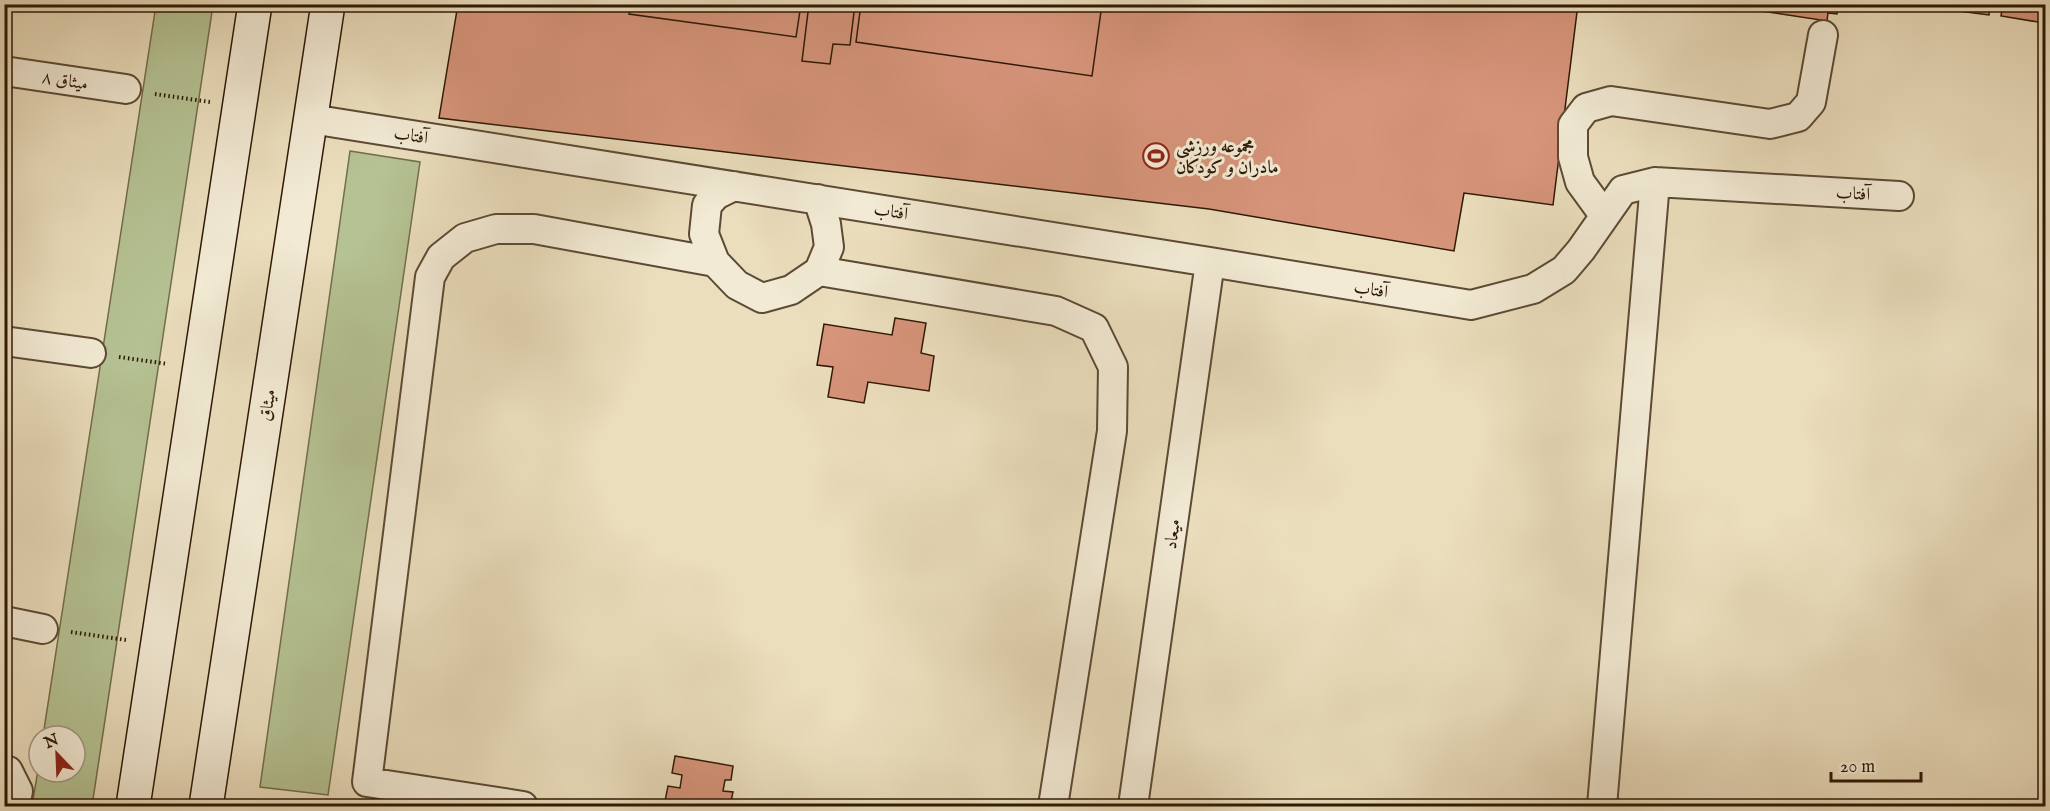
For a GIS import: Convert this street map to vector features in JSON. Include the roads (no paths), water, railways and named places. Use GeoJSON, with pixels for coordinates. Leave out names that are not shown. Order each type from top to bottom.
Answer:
{"type":"FeatureCollection","features":[{"type":"Feature","properties":{"kind":"main road"},"geometry":{"type":"LineString","coordinates":[[133,807],[255,4]]}},
{"type":"Feature","properties":{"kind":"main road","name":"میثاق"},"geometry":{"type":"LineString","coordinates":[[206,807],[328,4]]}},
{"type":"Feature","properties":{"kind":"street"},"geometry":{"type":"LineString","coordinates":[[1604,215],[1580,182],[1573,157],[1573,125],[1586,108],[1611,101],[1770,124],[1798,117],[1811,102],[1823,35]]}},
{"type":"Feature","properties":{"kind":"street","name":"میثاق ۸"},"geometry":{"type":"LineString","coordinates":[[4,71],[126,89]]}},
{"type":"Feature","properties":{"kind":"street","name":"آفتاب"},"geometry":{"type":"LineString","coordinates":[[311,118],[1471,305],[1533,289],[1564,270],[1581,250],[1623,190],[1655,182],[1899,196]]}},
{"type":"Feature","properties":{"kind":"street"},"geometry":{"type":"LineString","coordinates":[[1602,807],[1655,182]]}},
{"type":"Feature","properties":{"kind":"street"},"geometry":{"type":"LineString","coordinates":[[734,186],[716,195],[707,205],[704,234],[715,262],[737,285],[762,298],[791,290],[819,271],[829,247],[826,224],[818,200]]}},
{"type":"Feature","properties":{"kind":"street"},"geometry":{"type":"LineString","coordinates":[[523,807],[367,782],[430,277],[441,257],[465,238],[496,229],[534,229],[715,262]]}},
{"type":"Feature","properties":{"kind":"street","name":"میعاد"},"geometry":{"type":"LineString","coordinates":[[1133,807],[1210,262]]}},
{"type":"Feature","properties":{"kind":"street"},"geometry":{"type":"LineString","coordinates":[[819,271],[1056,311],[1094,328],[1113,367],[1112,431],[1053,807]]}},
{"type":"Feature","properties":{"kind":"street"},"geometry":{"type":"LineString","coordinates":[[4,341],[91,353]]}},
{"type":"Feature","properties":{"kind":"street"},"geometry":{"type":"LineString","coordinates":[[4,621],[44,629]]}},
{"type":"Feature","properties":{"kind":"street"},"geometry":{"type":"LineString","coordinates":[[4,771],[8,771],[18,791],[15,807]]}},
{"type":"Feature","properties":{"kind":"place","name":"مجموعه ورزشی مادران و کودکان"},"geometry":{"type":"Point","coordinates":[1156,156]}}]}
